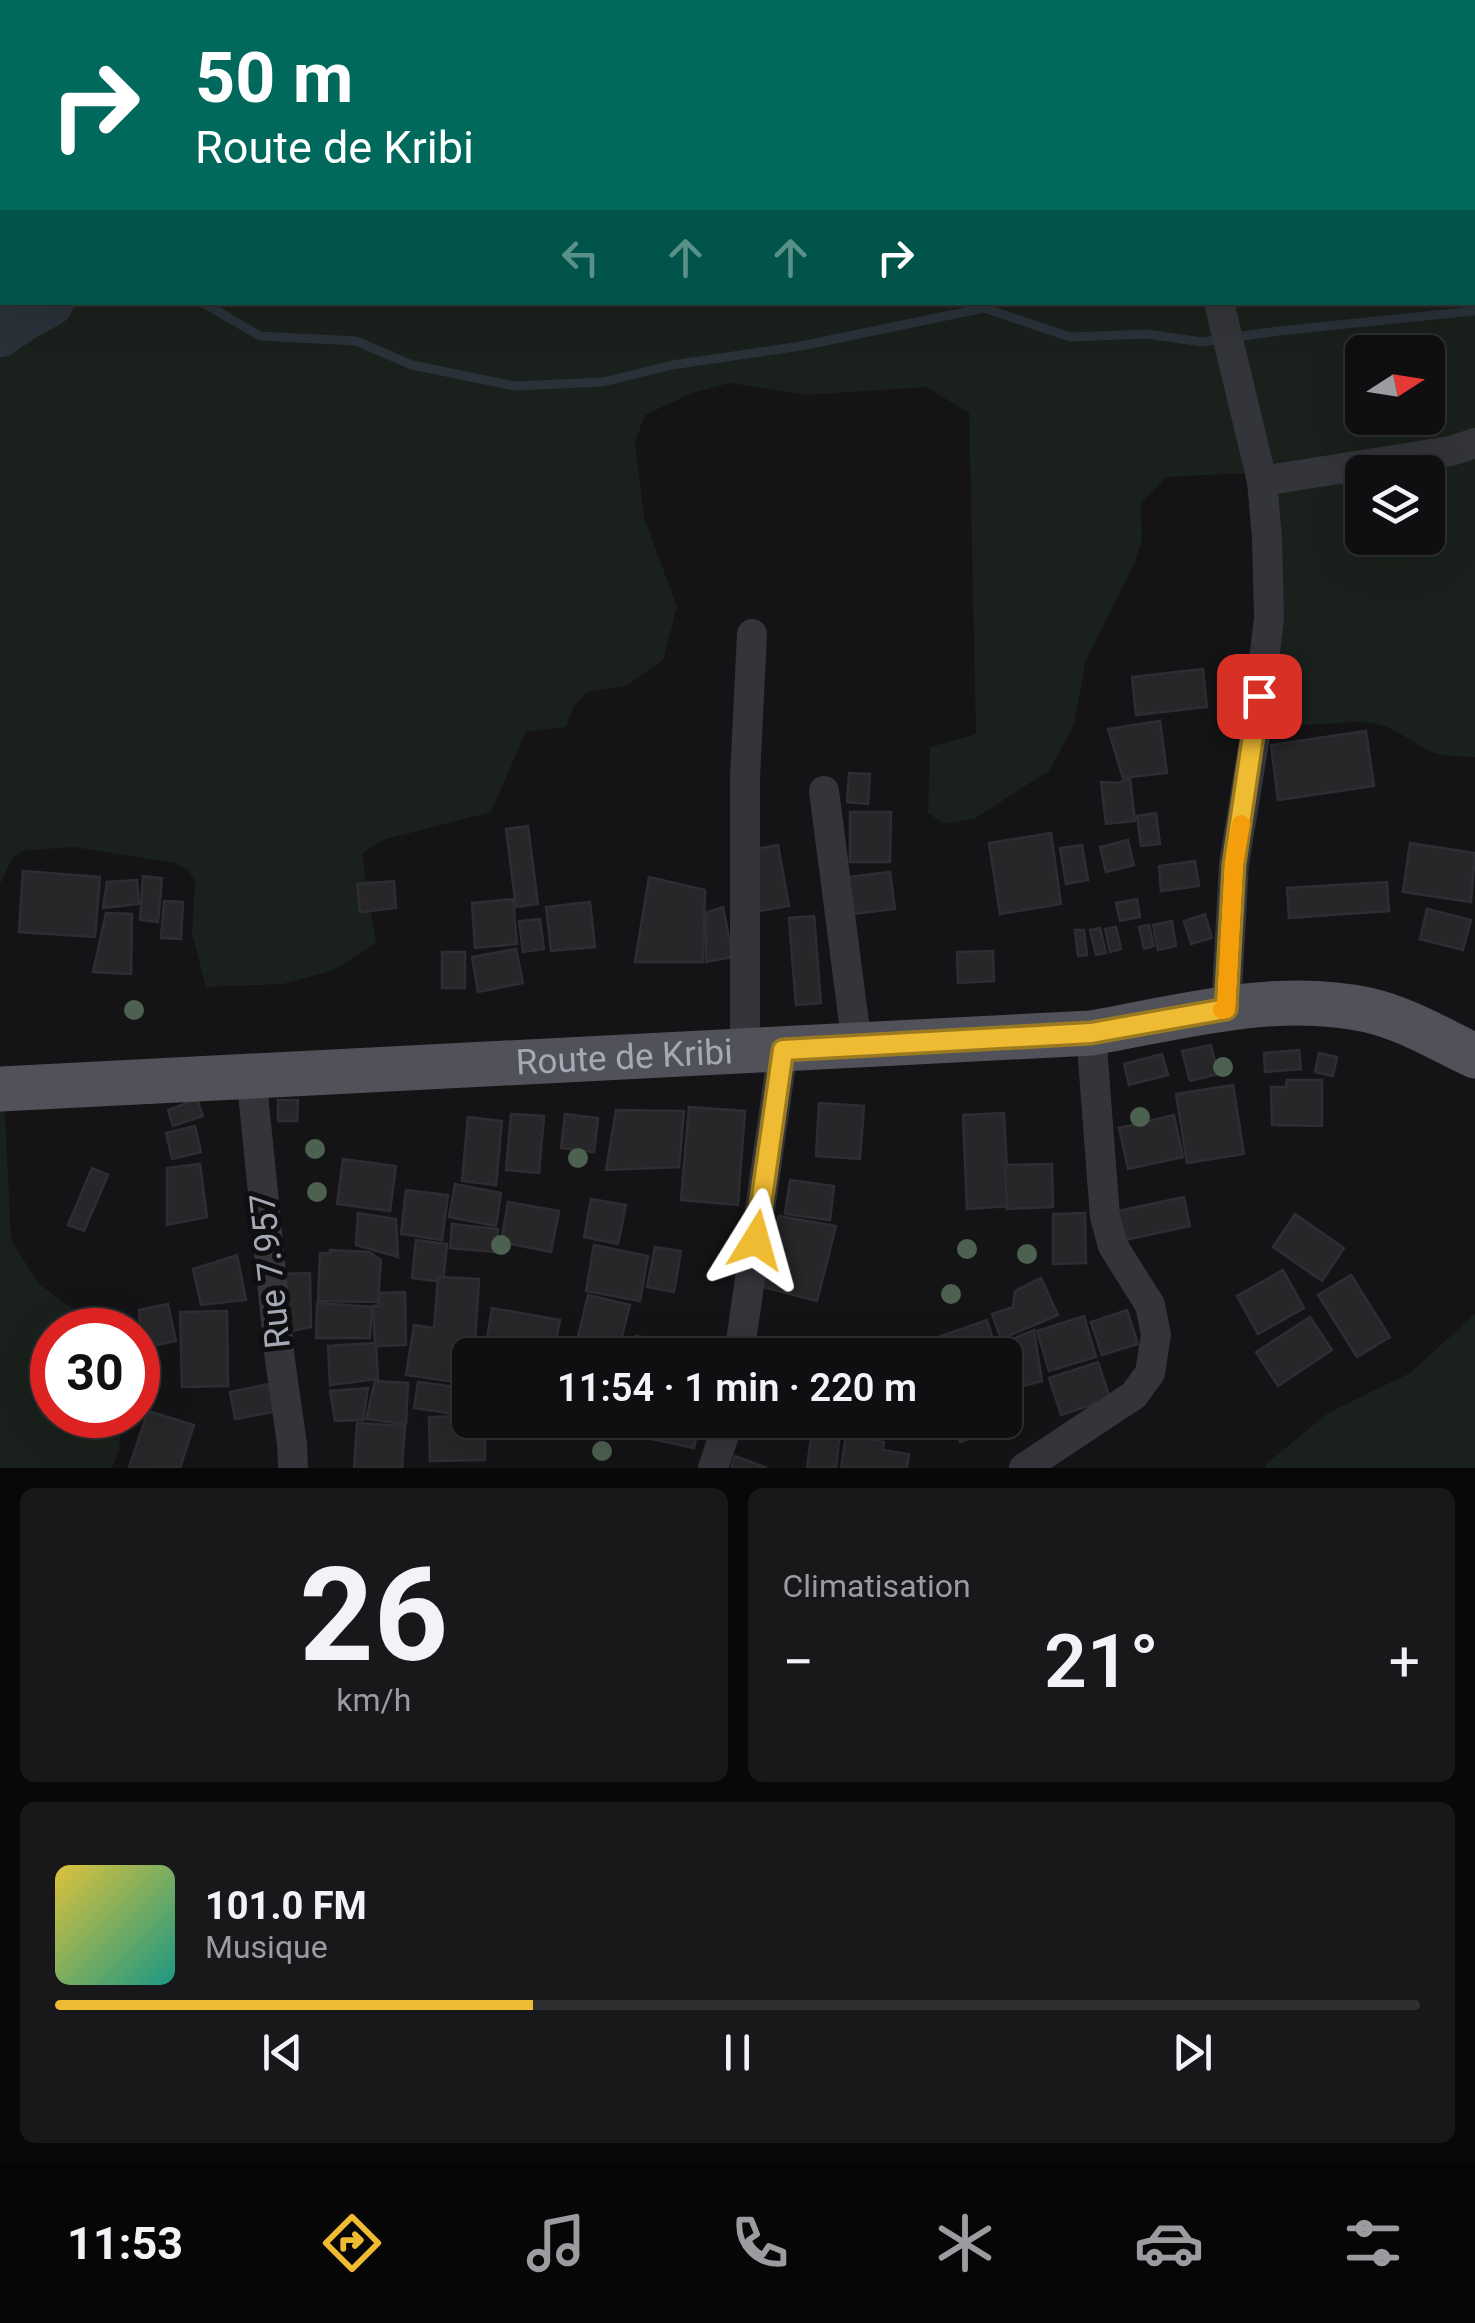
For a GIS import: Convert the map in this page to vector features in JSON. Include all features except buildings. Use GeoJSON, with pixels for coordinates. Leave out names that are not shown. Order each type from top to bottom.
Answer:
{"type":"FeatureCollection","features":[{"type":"Feature","properties":{"kind":"main road","name":"Route de Kribi"},"geometry":{"type":"LineString","coordinates":[[0,1089],[1091,1033],[1254,1004],[1317,1002],[1369,1010],[1416,1025],[1475,1056]]}},
{"type":"Feature","properties":{"kind":"street"},"geometry":{"type":"LineString","coordinates":[[1220,305],[1262,481],[1269,618],[1234,864],[1226,1009]]}},
{"type":"Feature","properties":{"kind":"street"},"geometry":{"type":"LineString","coordinates":[[1262,481],[1452,451],[1475,443]]}},
{"type":"Feature","properties":{"kind":"street"},"geometry":{"type":"LineString","coordinates":[[741,1338],[764,1051],[745,778],[752,634]]}},
{"type":"Feature","properties":{"kind":"street"},"geometry":{"type":"LineString","coordinates":[[824,790],[857,1046]]}},
{"type":"Feature","properties":{"kind":"street"},"geometry":{"type":"LineString","coordinates":[[1024,1468],[1134,1395],[1150,1373],[1156,1335],[1150,1304],[1114,1246],[1105,1217],[1091,1033]]}},
{"type":"Feature","properties":{"kind":"street","name":"Rue 7.957"},"geometry":{"type":"LineString","coordinates":[[251,1074],[294,1468]]}},
{"type":"Feature","properties":{"kind":"street"},"geometry":{"type":"LineString","coordinates":[[713,1468],[722,1438]]}},
{"type":"Feature","properties":{"kind":"shaded area"},"geometry":{"type":"Polygon","coordinates":[[[0,305],[1475,305],[1475,757],[1435,753],[1380,725],[1304,725],[1270,712],[1252,473],[1166,477],[1141,503],[1142,540],[1134,564],[1086,660],[1074,724],[1050,770],[976,818],[944,824],[928,813],[930,747],[976,734],[969,413],[926,387],[806,395],[730,383],[692,393],[645,415],[635,442],[644,517],[677,607],[663,660],[626,686],[587,692],[574,706],[566,727],[526,732],[491,812],[383,840],[362,854],[376,943],[334,970],[283,984],[206,987],[192,934],[195,881],[188,870],[175,863],[73,847],[22,851],[12,859],[0,884],[0,305]]]}},
{"type":"Feature","properties":{"kind":"shaded area"},"geometry":{"type":"Polygon","coordinates":[[[0,1085],[5,1113],[11,1240],[39,1284],[72,1308],[30,1308],[30,1438],[120,1438],[112,1468],[0,1468],[0,1085]]]}},
{"type":"Feature","properties":{"kind":"shaded area"},"geometry":{"type":"Polygon","coordinates":[[[1475,1314],[1475,1468],[1265,1468],[1328,1413],[1410,1373],[1475,1314]]]}},
{"type":"Feature","properties":{"kind":"waterway"},"geometry":{"type":"LineString","coordinates":[[0,332],[43,305]]}},
{"type":"Feature","properties":{"kind":"waterway"},"geometry":{"type":"LineString","coordinates":[[207,305],[260,336],[356,341],[412,365],[514,386],[603,382],[672,365],[801,346],[984,308],[1070,337],[1147,334],[1202,342],[1475,311]]}},
{"type":"Feature","properties":{"kind":"slow traffic"},"geometry":{"type":"LineString","coordinates":[[1222,1010],[1226,1009],[1234,864],[1241,824]]}},
{"type":"Feature","properties":{"kind":"route"},"geometry":{"type":"LineString","coordinates":[[756,1240],[783,1050],[1091,1033],[1226,1009],[1234,864],[1259,696]]}}]}
